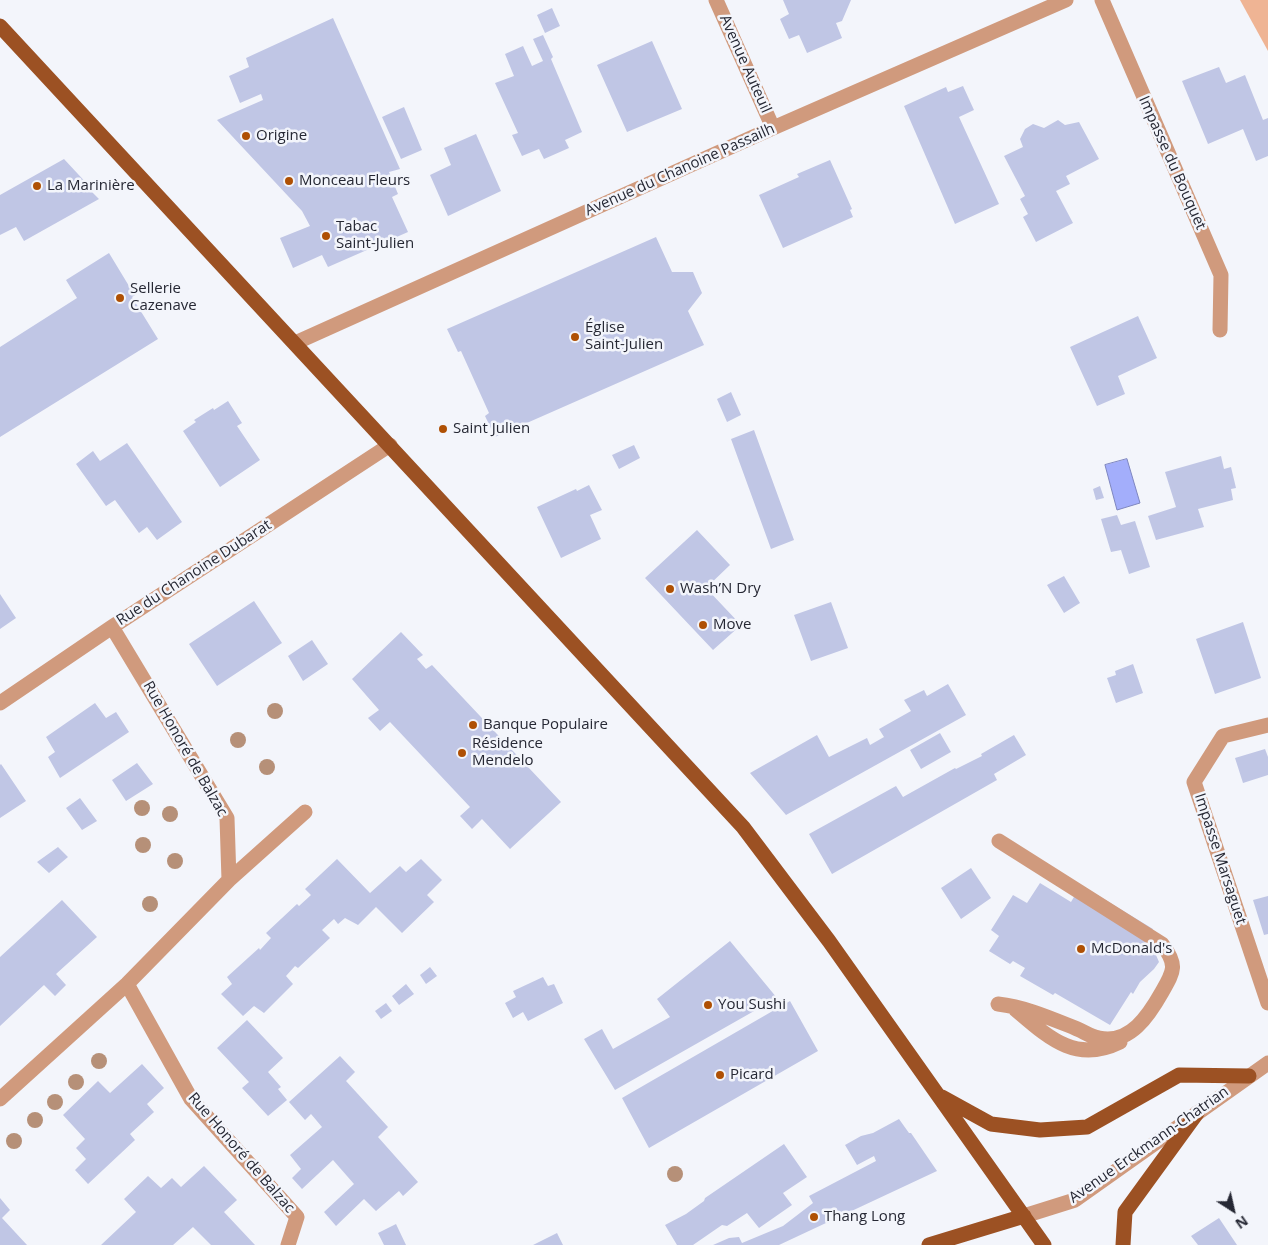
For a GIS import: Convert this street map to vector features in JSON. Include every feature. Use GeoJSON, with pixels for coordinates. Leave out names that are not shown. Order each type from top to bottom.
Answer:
{"type":"FeatureCollection","features":[{"type":"Feature","properties":{"kind":"main road"},"geometry":{"type":"LineString","coordinates":[[0,26],[743,827],[829,941],[1044,1245]]}},
{"type":"Feature","properties":{"kind":"main road"},"geometry":{"type":"LineString","coordinates":[[937,1094],[991,1124],[1040,1130],[1087,1127],[1179,1075],[1249,1076]]}},
{"type":"Feature","properties":{"kind":"main road"},"geometry":{"type":"LineString","coordinates":[[1123,1245],[1125,1212],[1197,1113]]}},
{"type":"Feature","properties":{"kind":"main road"},"geometry":{"type":"LineString","coordinates":[[929,1245],[1024,1216]]}},
{"type":"Feature","properties":{"kind":"street","name":"Avenue Auteuil"},"geometry":{"type":"LineString","coordinates":[[716,0],[773,128]]}},
{"type":"Feature","properties":{"kind":"street","name":"Avenue du Chanoine Passailh"},"geometry":{"type":"LineString","coordinates":[[295,343],[773,128],[1066,0]]}},
{"type":"Feature","properties":{"kind":"street","name":"Impasse du Bouquet"},"geometry":{"type":"LineString","coordinates":[[1102,0],[1221,275],[1220,330]]}},
{"type":"Feature","properties":{"kind":"street","name":"Rue du Chanoine Dubarat"},"geometry":{"type":"LineString","coordinates":[[0,703],[112,627],[390,445]]}},
{"type":"Feature","properties":{"kind":"street","name":"Rue Honoré de Balzac"},"geometry":{"type":"LineString","coordinates":[[112,627],[227,818],[229,880]]}},
{"type":"Feature","properties":{"kind":"street","name":"Impasse Marsaguet"},"geometry":{"type":"LineString","coordinates":[[1268,725],[1223,736],[1194,782],[1268,1003]]}},
{"type":"Feature","properties":{"kind":"street"},"geometry":{"type":"LineString","coordinates":[[0,1099],[127,984],[229,880],[305,812]]}},
{"type":"Feature","properties":{"kind":"street"},"geometry":{"type":"LineString","coordinates":[[999,841],[1165,948],[1172,962],[1173,973],[1142,1024],[1128,1033],[1111,1039],[1098,1038],[1017,1006],[1004,1004]]}},
{"type":"Feature","properties":{"kind":"street","name":"Rue Honoré de Balzac"},"geometry":{"type":"LineString","coordinates":[[127,984],[191,1099],[297,1217],[288,1245]]}},
{"type":"Feature","properties":{"kind":"street","name":"Avenue Erckmann-Chatrian"},"geometry":{"type":"LineString","coordinates":[[1024,1216],[1075,1200],[1268,1063]]}},
{"type":"Feature","properties":{"kind":"shaded area"},"geometry":{"type":"Polygon","coordinates":[[[1240,0],[1268,0],[1268,51],[1240,0]]]}},
{"type":"Feature","properties":{"kind":"water"},"geometry":{"type":"Polygon","coordinates":[[[1127,459],[1140,503],[1117,510],[1105,465],[1127,459]]]}},
{"type":"Feature","properties":{"kind":"building"},"geometry":{"type":"Polygon","coordinates":[[[783,0],[851,0],[842,21],[836,23],[842,38],[807,53],[799,35],[789,39],[780,19],[789,14],[783,0]]]}},
{"type":"Feature","properties":{"kind":"building"},"geometry":{"type":"Polygon","coordinates":[[[552,8],[560,26],[545,33],[537,15],[552,8]]]}},
{"type":"Feature","properties":{"kind":"building"},"geometry":{"type":"Polygon","coordinates":[[[333,18],[400,169],[389,172],[398,194],[392,197],[408,232],[328,267],[322,255],[293,268],[280,238],[310,226],[302,211],[217,120],[263,100],[261,94],[240,103],[229,76],[249,67],[246,58],[333,18]]]}},
{"type":"Feature","properties":{"kind":"building"},"geometry":{"type":"Polygon","coordinates":[[[543,35],[553,57],[551,59],[582,132],[565,140],[569,148],[544,159],[539,149],[522,156],[512,135],[518,133],[495,83],[514,76],[505,54],[523,46],[532,66],[543,61],[533,39],[543,35]]]}},
{"type":"Feature","properties":{"kind":"building"},"geometry":{"type":"Polygon","coordinates":[[[652,41],[682,109],[627,132],[597,65],[652,41]]]}},
{"type":"Feature","properties":{"kind":"building"},"geometry":{"type":"Polygon","coordinates":[[[1219,67],[1226,83],[1245,75],[1263,120],[1268,118],[1268,156],[1256,161],[1243,129],[1208,144],[1182,81],[1219,67]]]}},
{"type":"Feature","properties":{"kind":"building"},"geometry":{"type":"Polygon","coordinates":[[[963,86],[974,110],[959,117],[999,204],[955,224],[904,106],[946,87],[948,92],[963,86]]]}},
{"type":"Feature","properties":{"kind":"building"},"geometry":{"type":"Polygon","coordinates":[[[404,107],[422,150],[401,159],[382,117],[404,107]]]}},
{"type":"Feature","properties":{"kind":"building"},"geometry":{"type":"Polygon","coordinates":[[[1058,120],[1065,125],[1079,122],[1099,159],[1066,176],[1070,184],[1056,191],[1073,223],[1036,242],[1023,217],[1028,214],[1020,199],[1025,196],[1004,156],[1023,147],[1020,139],[1025,129],[1033,124],[1044,128],[1058,120]]]}},
{"type":"Feature","properties":{"kind":"building"},"geometry":{"type":"Polygon","coordinates":[[[476,134],[501,191],[448,216],[430,175],[451,165],[444,148],[476,134]]]}},
{"type":"Feature","properties":{"kind":"building"},"geometry":{"type":"Polygon","coordinates":[[[64,159],[99,199],[24,241],[16,227],[0,235],[0,195],[64,159]]]}},
{"type":"Feature","properties":{"kind":"building"},"geometry":{"type":"Polygon","coordinates":[[[830,160],[852,209],[850,210],[853,217],[783,248],[759,195],[799,177],[797,174],[830,160]]]}},
{"type":"Feature","properties":{"kind":"building","name":"Église Saint-Julien"},"geometry":{"type":"Polygon","coordinates":[[[656,237],[672,272],[693,272],[702,293],[688,311],[704,345],[495,437],[485,416],[489,413],[461,351],[458,352],[447,329],[656,237]]]}},
{"type":"Feature","properties":{"kind":"building"},"geometry":{"type":"Polygon","coordinates":[[[109,253],[129,286],[134,283],[140,292],[132,297],[158,339],[0,437],[0,347],[77,298],[66,280],[109,253]]]}},
{"type":"Feature","properties":{"kind":"building"},"geometry":{"type":"Polygon","coordinates":[[[1138,316],[1157,358],[1118,376],[1125,394],[1097,406],[1070,347],[1138,316]]]}},
{"type":"Feature","properties":{"kind":"building"},"geometry":{"type":"Polygon","coordinates":[[[731,392],[741,415],[727,422],[717,399],[731,392]]]}},
{"type":"Feature","properties":{"kind":"building"},"geometry":{"type":"Polygon","coordinates":[[[228,401],[242,423],[237,426],[260,460],[220,487],[183,431],[196,422],[194,420],[228,401]]]}},
{"type":"Feature","properties":{"kind":"building"},"geometry":{"type":"Polygon","coordinates":[[[754,430],[794,540],[771,549],[731,439],[754,430]]]}},
{"type":"Feature","properties":{"kind":"building"},"geometry":{"type":"Polygon","coordinates":[[[127,443],[182,522],[157,540],[147,527],[139,533],[115,500],[106,506],[76,464],[93,451],[100,461],[127,443]]]}},
{"type":"Feature","properties":{"kind":"building"},"geometry":{"type":"Polygon","coordinates":[[[634,445],[640,458],[619,469],[612,455],[634,445]]]}},
{"type":"Feature","properties":{"kind":"building"},"geometry":{"type":"Polygon","coordinates":[[[1221,456],[1224,469],[1231,467],[1236,488],[1231,489],[1233,500],[1198,509],[1204,527],[1156,540],[1148,516],[1176,507],[1165,472],[1221,456]]]}},
{"type":"Feature","properties":{"kind":"building"},"geometry":{"type":"Polygon","coordinates":[[[589,485],[602,510],[590,515],[601,539],[561,558],[537,507],[589,485]]]}},
{"type":"Feature","properties":{"kind":"building"},"geometry":{"type":"Polygon","coordinates":[[[1100,486],[1104,498],[1096,500],[1093,489],[1100,486]]]}},
{"type":"Feature","properties":{"kind":"building"},"geometry":{"type":"Polygon","coordinates":[[[1117,515],[1121,525],[1135,521],[1150,567],[1129,574],[1121,550],[1111,552],[1101,519],[1117,515]]]}},
{"type":"Feature","properties":{"kind":"building"},"geometry":{"type":"Polygon","coordinates":[[[697,530],[730,565],[706,588],[741,625],[713,650],[645,578],[697,530]]]}},
{"type":"Feature","properties":{"kind":"building"},"geometry":{"type":"Polygon","coordinates":[[[1064,576],[1080,603],[1064,613],[1047,585],[1064,576]]]}},
{"type":"Feature","properties":{"kind":"building"},"geometry":{"type":"Polygon","coordinates":[[[0,594],[16,618],[0,629],[0,594]]]}},
{"type":"Feature","properties":{"kind":"building"},"geometry":{"type":"Polygon","coordinates":[[[254,601],[282,643],[217,686],[189,644],[254,601]]]}},
{"type":"Feature","properties":{"kind":"building"},"geometry":{"type":"Polygon","coordinates":[[[831,602],[848,648],[811,661],[794,615],[831,602]]]}},
{"type":"Feature","properties":{"kind":"building"},"geometry":{"type":"Polygon","coordinates":[[[1243,622],[1261,678],[1215,694],[1196,639],[1243,622]]]}},
{"type":"Feature","properties":{"kind":"building","name":"Résidence Mendelo"},"geometry":{"type":"Polygon","coordinates":[[[401,632],[423,655],[417,659],[426,669],[432,665],[561,802],[510,849],[482,819],[472,829],[460,816],[470,807],[390,722],[380,731],[368,718],[379,710],[352,679],[401,632]]]}},
{"type":"Feature","properties":{"kind":"building"},"geometry":{"type":"Polygon","coordinates":[[[312,640],[328,664],[303,681],[288,656],[312,640]]]}},
{"type":"Feature","properties":{"kind":"building"},"geometry":{"type":"Polygon","coordinates":[[[1133,664],[1143,693],[1116,703],[1107,678],[1116,675],[1115,671],[1133,664]]]}},
{"type":"Feature","properties":{"kind":"building"},"geometry":{"type":"Polygon","coordinates":[[[948,684],[966,715],[786,815],[750,773],[817,735],[829,757],[867,738],[870,745],[884,737],[879,729],[911,711],[904,700],[924,690],[927,696],[948,684]]]}},
{"type":"Feature","properties":{"kind":"building"},"geometry":{"type":"Polygon","coordinates":[[[95,703],[106,718],[116,712],[129,732],[60,778],[48,757],[55,752],[46,737],[95,703]]]}},
{"type":"Feature","properties":{"kind":"building"},"geometry":{"type":"Polygon","coordinates":[[[940,733],[951,752],[921,769],[910,750],[940,733]]]}},
{"type":"Feature","properties":{"kind":"building"},"geometry":{"type":"Polygon","coordinates":[[[1014,735],[1026,755],[994,774],[997,780],[832,874],[809,834],[896,786],[903,797],[955,768],[982,756],[981,754],[1014,735]]]}},
{"type":"Feature","properties":{"kind":"building"},"geometry":{"type":"Polygon","coordinates":[[[1265,749],[1268,757],[1268,775],[1243,783],[1235,758],[1265,749]]]}},
{"type":"Feature","properties":{"kind":"building"},"geometry":{"type":"Polygon","coordinates":[[[137,763],[153,784],[126,801],[112,780],[137,763]]]}},
{"type":"Feature","properties":{"kind":"building"},"geometry":{"type":"Polygon","coordinates":[[[0,765],[26,801],[0,818],[0,765]]]}},
{"type":"Feature","properties":{"kind":"building"},"geometry":{"type":"Polygon","coordinates":[[[80,798],[97,821],[82,830],[66,808],[80,798]]]}},
{"type":"Feature","properties":{"kind":"building"},"geometry":{"type":"Polygon","coordinates":[[[58,847],[68,857],[49,873],[37,862],[58,847]]]}},
{"type":"Feature","properties":{"kind":"building"},"geometry":{"type":"Polygon","coordinates":[[[337,859],[370,893],[400,866],[406,872],[421,859],[442,880],[427,895],[434,902],[402,933],[376,907],[358,925],[345,918],[338,924],[334,919],[322,930],[330,938],[298,968],[295,966],[286,976],[293,984],[264,1013],[254,1006],[243,1016],[221,994],[232,984],[227,977],[259,948],[260,950],[271,938],[266,933],[297,904],[299,906],[311,895],[305,889],[337,859]]]}},
{"type":"Feature","properties":{"kind":"building"},"geometry":{"type":"Polygon","coordinates":[[[971,868],[991,898],[961,919],[941,888],[971,868]]]}},
{"type":"Feature","properties":{"kind":"building","name":"McDonald's"},"geometry":{"type":"Polygon","coordinates":[[[1040,883],[1071,902],[1081,885],[1153,929],[1150,933],[1160,941],[1153,953],[1159,962],[1140,982],[1133,994],[1131,992],[1110,1025],[1055,993],[1053,995],[1020,976],[1025,968],[1013,961],[1010,964],[989,951],[999,936],[991,930],[1013,895],[1027,903],[1040,883]]]}},
{"type":"Feature","properties":{"kind":"building"},"geometry":{"type":"Polygon","coordinates":[[[1268,896],[1268,934],[1264,935],[1253,900],[1268,896]]]}},
{"type":"Feature","properties":{"kind":"building"},"geometry":{"type":"Polygon","coordinates":[[[62,900],[97,937],[56,974],[66,985],[55,996],[44,985],[0,1026],[0,957],[62,900]]]}},
{"type":"Feature","properties":{"kind":"building"},"geometry":{"type":"Polygon","coordinates":[[[730,941],[777,998],[615,1090],[584,1039],[602,1029],[613,1049],[670,1017],[657,999],[730,941]]]}},
{"type":"Feature","properties":{"kind":"building"},"geometry":{"type":"Polygon","coordinates":[[[430,967],[437,976],[426,984],[420,975],[430,967]]]}},
{"type":"Feature","properties":{"kind":"building"},"geometry":{"type":"Polygon","coordinates":[[[543,977],[548,986],[554,984],[563,1003],[528,1021],[523,1012],[513,1018],[505,1003],[516,997],[513,991],[543,977]]]}},
{"type":"Feature","properties":{"kind":"building"},"geometry":{"type":"Polygon","coordinates":[[[406,984],[414,994],[399,1005],[392,996],[406,984]]]}},
{"type":"Feature","properties":{"kind":"building"},"geometry":{"type":"Polygon","coordinates":[[[790,1001],[818,1051],[649,1148],[622,1098],[790,1001]]]}},
{"type":"Feature","properties":{"kind":"building"},"geometry":{"type":"Polygon","coordinates":[[[386,1003],[392,1011],[381,1019],[375,1011],[386,1003]]]}},
{"type":"Feature","properties":{"kind":"building"},"geometry":{"type":"Polygon","coordinates":[[[247,1020],[283,1058],[268,1072],[281,1087],[278,1089],[287,1100],[268,1116],[242,1088],[249,1082],[217,1048],[247,1020]]]}},
{"type":"Feature","properties":{"kind":"building"},"geometry":{"type":"Polygon","coordinates":[[[340,1056],[355,1072],[346,1081],[388,1127],[378,1137],[418,1182],[403,1196],[399,1191],[376,1211],[364,1199],[336,1226],[324,1212],[354,1184],[333,1160],[302,1189],[292,1178],[301,1169],[290,1155],[322,1127],[311,1114],[305,1120],[289,1102],[340,1056]]]}},
{"type":"Feature","properties":{"kind":"building"},"geometry":{"type":"Polygon","coordinates":[[[142,1064],[164,1088],[147,1104],[154,1112],[130,1134],[135,1140],[88,1184],[75,1170],[86,1159],[76,1148],[85,1139],[63,1115],[98,1081],[110,1093],[142,1064]]]}},
{"type":"Feature","properties":{"kind":"building"},"geometry":{"type":"Polygon","coordinates":[[[899,1119],[937,1171],[779,1245],[713,1245],[729,1238],[739,1237],[742,1243],[783,1226],[813,1203],[809,1196],[876,1161],[874,1156],[857,1165],[845,1145],[899,1119]]]}},
{"type":"Feature","properties":{"kind":"building"},"geometry":{"type":"Polygon","coordinates":[[[784,1144],[807,1177],[783,1193],[792,1205],[759,1228],[747,1213],[727,1226],[722,1225],[693,1245],[677,1245],[665,1225],[686,1214],[704,1201],[705,1198],[784,1144]]]}},
{"type":"Feature","properties":{"kind":"building"},"geometry":{"type":"Polygon","coordinates":[[[204,1166],[237,1200],[224,1212],[255,1245],[211,1245],[193,1227],[173,1245],[101,1245],[136,1212],[124,1199],[148,1176],[161,1188],[172,1178],[181,1187],[204,1166]]]}},
{"type":"Feature","properties":{"kind":"building"},"geometry":{"type":"Polygon","coordinates":[[[0,1198],[10,1210],[2,1218],[27,1245],[0,1245],[0,1198]]]}},
{"type":"Feature","properties":{"kind":"building"},"geometry":{"type":"Polygon","coordinates":[[[1219,1218],[1237,1245],[1198,1245],[1191,1236],[1219,1218]]]}},
{"type":"Feature","properties":{"kind":"building"},"geometry":{"type":"Polygon","coordinates":[[[396,1224],[406,1245],[384,1245],[378,1233],[396,1224]]]}},
{"type":"Feature","properties":{"kind":"building"},"geometry":{"type":"Polygon","coordinates":[[[557,1233],[563,1245],[533,1245],[557,1233]]]}},
{"type":"Feature","properties":{"kind":"place","name":"Origine"},"geometry":{"type":"Point","coordinates":[246,136]}},
{"type":"Feature","properties":{"kind":"place","name":"Monceau Fleurs"},"geometry":{"type":"Point","coordinates":[289,181]}},
{"type":"Feature","properties":{"kind":"place","name":"La Marinière"},"geometry":{"type":"Point","coordinates":[37,186]}},
{"type":"Feature","properties":{"kind":"place","name":"Tabac Saint-Julien"},"geometry":{"type":"Point","coordinates":[326,236]}},
{"type":"Feature","properties":{"kind":"place","name":"Sellerie Cazenave"},"geometry":{"type":"Point","coordinates":[120,298]}},
{"type":"Feature","properties":{"kind":"place","name":"Église Saint-Julien"},"geometry":{"type":"Point","coordinates":[575,337]}},
{"type":"Feature","properties":{"kind":"place","name":"Saint Julien"},"geometry":{"type":"Point","coordinates":[443,429]}},
{"type":"Feature","properties":{"kind":"place","name":"Wash’N Dry"},"geometry":{"type":"Point","coordinates":[670,589]}},
{"type":"Feature","properties":{"kind":"place","name":"Move"},"geometry":{"type":"Point","coordinates":[703,625]}},
{"type":"Feature","properties":{"kind":"place","name":"Banque Populaire"},"geometry":{"type":"Point","coordinates":[473,725]}},
{"type":"Feature","properties":{"kind":"place","name":"Résidence Mendelo"},"geometry":{"type":"Point","coordinates":[462,753]}},
{"type":"Feature","properties":{"kind":"place","name":"McDonald's"},"geometry":{"type":"Point","coordinates":[1081,949]}},
{"type":"Feature","properties":{"kind":"place","name":"You Sushi"},"geometry":{"type":"Point","coordinates":[708,1005]}},
{"type":"Feature","properties":{"kind":"place","name":"Picard"},"geometry":{"type":"Point","coordinates":[720,1075]}},
{"type":"Feature","properties":{"kind":"place","name":"Thang Long"},"geometry":{"type":"Point","coordinates":[814,1217]}}]}
